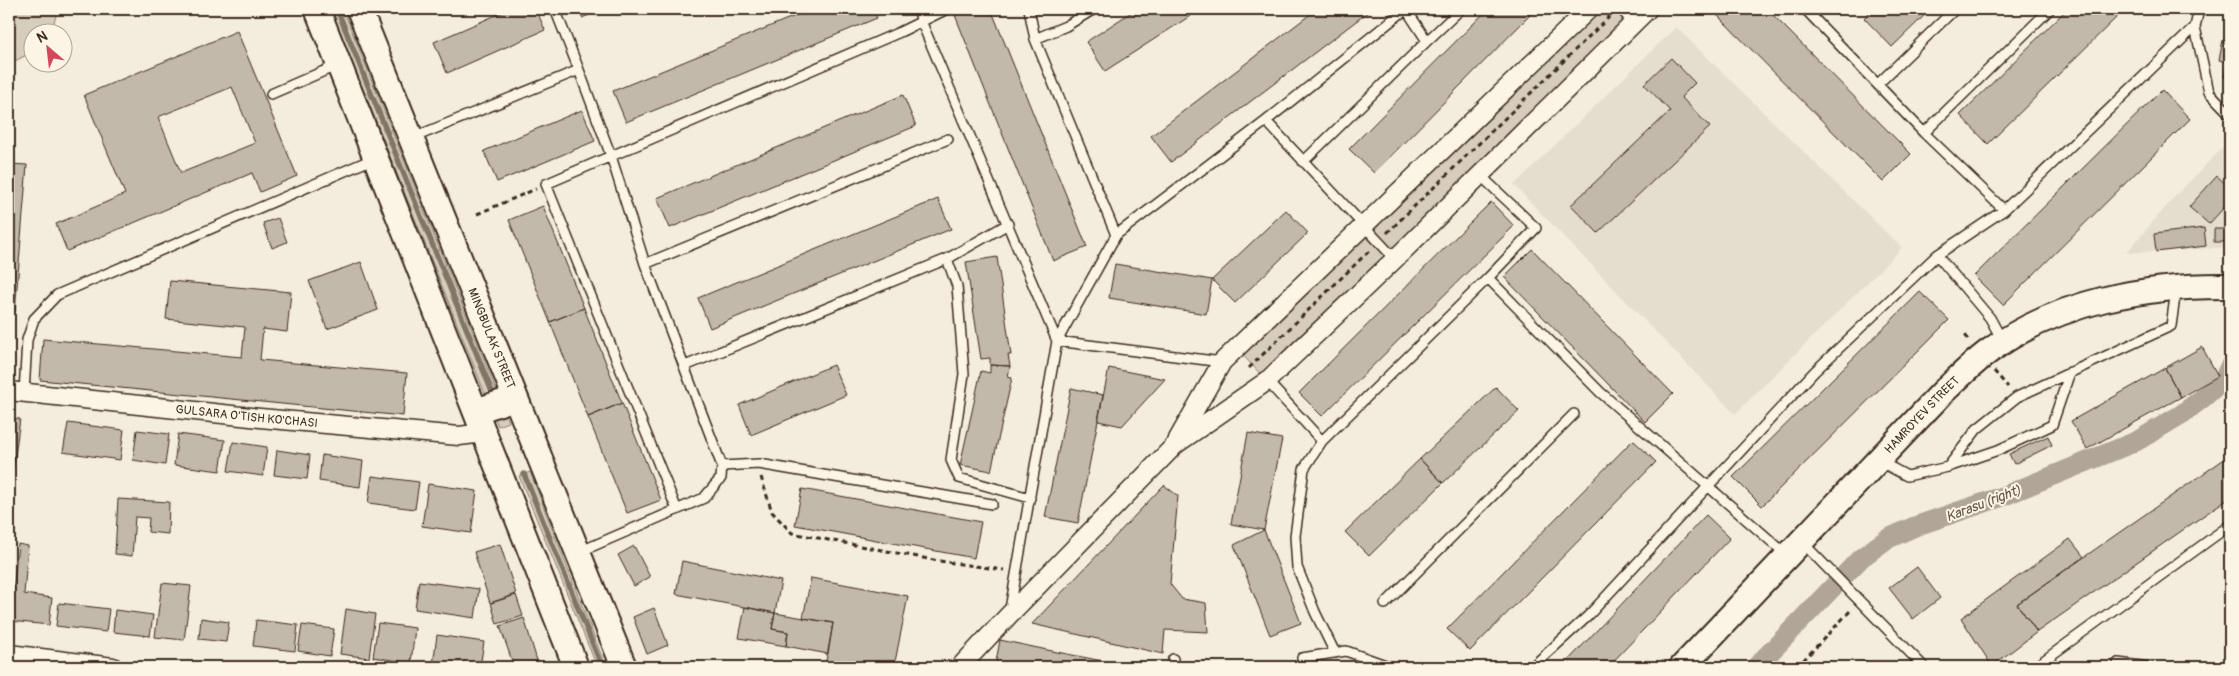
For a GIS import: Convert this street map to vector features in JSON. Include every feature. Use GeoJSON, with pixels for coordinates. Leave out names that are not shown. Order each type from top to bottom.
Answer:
{"type":"FeatureCollection","features":[{"type":"Feature","properties":{"kind":"main road"},"geometry":{"type":"LineString","coordinates":[[317,9],[576,667]]}},
{"type":"Feature","properties":{"kind":"main road","name":"MINGBULAK STREET"},"geometry":{"type":"LineString","coordinates":[[359,9],[624,667]]}},
{"type":"Feature","properties":{"kind":"main road","name":"HAMROYEV STREET"},"geometry":{"type":"LineString","coordinates":[[1682,667],[1966,370],[1989,352],[2037,324],[2091,303],[2119,296],[2176,287],[2230,286]]}},
{"type":"Feature","properties":{"kind":"main road"},"geometry":{"type":"LineString","coordinates":[[476,411],[515,398]]}},
{"type":"Feature","properties":{"kind":"street"},"geometry":{"type":"LineString","coordinates":[[1176,444],[1222,362],[1589,9]]}},
{"type":"Feature","properties":{"kind":"street"},"geometry":{"type":"LineString","coordinates":[[960,667],[1176,444],[1267,381],[1395,260],[1648,9]]}},
{"type":"Feature","properties":{"kind":"street","name":"GULSARA O'TISH KO'CHASI"},"geometry":{"type":"LineString","coordinates":[[16,392],[260,418],[460,436],[484,433]]}},
{"type":"Feature","properties":{"kind":"street"},"geometry":{"type":"LineString","coordinates":[[9,654],[113,667]]}},
{"type":"Feature","properties":{"kind":"lane"},"geometry":{"type":"LineString","coordinates":[[554,9],[611,156],[645,264],[722,466],[721,478],[704,498],[578,552]]}},
{"type":"Feature","properties":{"kind":"lane"},"geometry":{"type":"LineString","coordinates":[[919,9],[921,21],[1057,341]]}},
{"type":"Feature","properties":{"kind":"lane"},"geometry":{"type":"LineString","coordinates":[[677,510],[546,184],[900,32],[946,9]]}},
{"type":"Feature","properties":{"kind":"lane"},"geometry":{"type":"LineString","coordinates":[[1029,9],[1035,38],[1116,236]]}},
{"type":"Feature","properties":{"kind":"lane"},"geometry":{"type":"LineString","coordinates":[[1035,38],[1066,26],[1094,9]]}},
{"type":"Feature","properties":{"kind":"lane"},"geometry":{"type":"LineString","coordinates":[[1009,615],[1057,341],[1116,236],[1266,121],[1406,9],[1427,41]]}},
{"type":"Feature","properties":{"kind":"lane"},"geometry":{"type":"LineString","coordinates":[[1302,162],[1461,9]]}},
{"type":"Feature","properties":{"kind":"lane"},"geometry":{"type":"LineString","coordinates":[[1621,9],[1633,22]]}},
{"type":"Feature","properties":{"kind":"lane"},"geometry":{"type":"LineString","coordinates":[[1805,9],[1924,133],[2004,210]]}},
{"type":"Feature","properties":{"kind":"lane"},"geometry":{"type":"LineString","coordinates":[[1878,84],[1954,9]]}},
{"type":"Feature","properties":{"kind":"lane"},"geometry":{"type":"LineString","coordinates":[[1924,133],[2050,9]]}},
{"type":"Feature","properties":{"kind":"lane"},"geometry":{"type":"LineString","coordinates":[[2199,9],[2195,27],[2209,92],[2230,114]]}},
{"type":"Feature","properties":{"kind":"lane"},"geometry":{"type":"LineString","coordinates":[[1532,667],[1588,616],[1814,372],[1937,255],[2004,210],[2195,27]]}},
{"type":"Feature","properties":{"kind":"lane"},"geometry":{"type":"LineString","coordinates":[[270,94],[338,64]]}},
{"type":"Feature","properties":{"kind":"lane"},"geometry":{"type":"LineString","coordinates":[[411,138],[579,70]]}},
{"type":"Feature","properties":{"kind":"lane"},"geometry":{"type":"LineString","coordinates":[[1266,121],[1302,162],[1395,260]]}},
{"type":"Feature","properties":{"kind":"lane"},"geometry":{"type":"LineString","coordinates":[[645,264],[948,139]]}},
{"type":"Feature","properties":{"kind":"lane"},"geometry":{"type":"LineString","coordinates":[[16,392],[27,340],[34,319],[57,295],[376,158]]}},
{"type":"Feature","properties":{"kind":"lane"},"geometry":{"type":"LineString","coordinates":[[1335,653],[1315,612],[1297,567],[1295,536],[1304,468],[1322,441],[1488,278],[1536,228],[1480,175]]}},
{"type":"Feature","properties":{"kind":"lane"},"geometry":{"type":"LineString","coordinates":[[685,366],[947,259],[1008,224]]}},
{"type":"Feature","properties":{"kind":"lane"},"geometry":{"type":"LineString","coordinates":[[1937,255],[1990,318],[2003,343]]}},
{"type":"Feature","properties":{"kind":"lane"},"geometry":{"type":"LineString","coordinates":[[947,259],[956,286],[964,374],[951,460],[959,478],[1030,498]]}},
{"type":"Feature","properties":{"kind":"lane"},"geometry":{"type":"LineString","coordinates":[[1488,278],[1600,392],[1707,487],[1825,567],[1924,667]]}},
{"type":"Feature","properties":{"kind":"lane"},"geometry":{"type":"LineString","coordinates":[[1948,467],[1977,429],[2017,397],[2171,326],[2176,287]]}},
{"type":"Feature","properties":{"kind":"lane"},"geometry":{"type":"LineString","coordinates":[[1057,341],[1222,362]]}},
{"type":"Feature","properties":{"kind":"lane"},"geometry":{"type":"LineString","coordinates":[[1878,461],[1907,476],[1948,467],[1998,450],[2052,425],[2070,372]]}},
{"type":"Feature","properties":{"kind":"lane"},"geometry":{"type":"LineString","coordinates":[[1267,381],[1322,441]]}},
{"type":"Feature","properties":{"kind":"lane"},"geometry":{"type":"LineString","coordinates":[[1385,604],[1574,414]]}},
{"type":"Feature","properties":{"kind":"lane"},"geometry":{"type":"LineString","coordinates":[[722,466],[759,464],[992,504]]}},
{"type":"Feature","properties":{"kind":"lane"},"geometry":{"type":"LineString","coordinates":[[2035,667],[2230,525]]}},
{"type":"Feature","properties":{"kind":"lane"},"geometry":{"type":"LineString","coordinates":[[1302,658],[1346,651],[1391,667]]}},
{"type":"Feature","properties":{"kind":"lane"},"geometry":{"type":"LineString","coordinates":[[2118,663],[2149,667]]}},
{"type":"Feature","properties":{"kind":"path"},"geometry":{"type":"LineString","coordinates":[[1248,368],[1611,16]]}},
{"type":"Feature","properties":{"kind":"path"},"geometry":{"type":"LineString","coordinates":[[477,214],[546,184]]}},
{"type":"Feature","properties":{"kind":"path"},"geometry":{"type":"LineString","coordinates":[[759,464],[763,487],[772,512],[792,533],[939,561],[1017,572]]}},
{"type":"Feature","properties":{"kind":"path"},"geometry":{"type":"LineString","coordinates":[[1797,667],[1859,601]]}},
{"type":"Feature","properties":{"kind":"shaded area"},"geometry":{"type":"Polygon","coordinates":[[[9,9],[58,9],[54,22],[22,22],[22,57],[9,61],[9,9]]]}},
{"type":"Feature","properties":{"kind":"shaded area"},"geometry":{"type":"Polygon","coordinates":[[[331,9],[343,9],[509,422],[498,426],[331,9]]]}},
{"type":"Feature","properties":{"kind":"shaded area"},"geometry":{"type":"Polygon","coordinates":[[[1589,9],[1648,9],[1267,381],[1236,348],[1589,9]]]}},
{"type":"Feature","properties":{"kind":"shaded area"},"geometry":{"type":"Polygon","coordinates":[[[1676,27],[1902,248],[1735,414],[1514,185],[1676,27]]]}},
{"type":"Feature","properties":{"kind":"shaded area"},"geometry":{"type":"Polygon","coordinates":[[[2230,140],[2230,247],[2126,253],[2177,194],[2230,140]]]}},
{"type":"Feature","properties":{"kind":"shaded area"},"geometry":{"type":"Polygon","coordinates":[[[530,472],[606,667],[597,667],[519,476],[530,472]]]}},
{"type":"Feature","properties":{"kind":"building"},"geometry":{"type":"Polygon","coordinates":[[[510,9],[536,9],[545,30],[447,73],[434,42],[510,9]]]}},
{"type":"Feature","properties":{"kind":"building"},"geometry":{"type":"Polygon","coordinates":[[[578,9],[603,9],[582,18],[578,9]]]}},
{"type":"Feature","properties":{"kind":"building"},"geometry":{"type":"Polygon","coordinates":[[[812,9],[873,9],[877,18],[626,122],[613,91],[812,9]]]}},
{"type":"Feature","properties":{"kind":"building"},"geometry":{"type":"Polygon","coordinates":[[[970,9],[991,9],[1087,247],[1053,261],[955,15],[970,9]]]}},
{"type":"Feature","properties":{"kind":"building"},"geometry":{"type":"Polygon","coordinates":[[[1136,9],[1201,9],[1105,71],[1086,42],[1136,9]]]}},
{"type":"Feature","properties":{"kind":"building"},"geometry":{"type":"Polygon","coordinates":[[[1317,9],[1372,9],[1171,162],[1151,136],[1317,9]]]}},
{"type":"Feature","properties":{"kind":"building"},"geometry":{"type":"Polygon","coordinates":[[[1488,9],[1536,9],[1374,173],[1349,149],[1488,9]]]}},
{"type":"Feature","properties":{"kind":"building"},"geometry":{"type":"Polygon","coordinates":[[[1711,9],[1767,9],[1911,154],[1883,182],[1711,9]]]}},
{"type":"Feature","properties":{"kind":"building"},"geometry":{"type":"Polygon","coordinates":[[[1873,9],[1931,9],[1892,47],[1864,18],[1873,9]]]}},
{"type":"Feature","properties":{"kind":"building"},"geometry":{"type":"Polygon","coordinates":[[[2067,9],[2125,9],[1988,144],[1960,115],[2067,9]]]}},
{"type":"Feature","properties":{"kind":"building"},"geometry":{"type":"Polygon","coordinates":[[[237,31],[297,176],[260,192],[252,173],[67,251],[56,224],[125,194],[84,95],[237,31]],[[232,87],[158,117],[181,173],[255,143],[232,87]]]}},
{"type":"Feature","properties":{"kind":"building"},"geometry":{"type":"Polygon","coordinates":[[[2223,40],[2230,41],[2230,78],[2224,77],[2227,62],[2219,60],[2223,40]]]}},
{"type":"Feature","properties":{"kind":"building"},"geometry":{"type":"Polygon","coordinates":[[[1671,58],[1695,83],[1681,97],[1710,127],[1598,233],[1571,205],[1670,111],[1644,84],[1671,58]]]}},
{"type":"Feature","properties":{"kind":"building"},"geometry":{"type":"Polygon","coordinates":[[[2162,90],[2190,119],[2003,305],[1974,276],[2162,90]]]}},
{"type":"Feature","properties":{"kind":"building"},"geometry":{"type":"Polygon","coordinates":[[[903,95],[916,126],[670,228],[657,198],[903,95]]]}},
{"type":"Feature","properties":{"kind":"building"},"geometry":{"type":"Polygon","coordinates":[[[582,110],[595,141],[497,182],[484,151],[582,110]]]}},
{"type":"Feature","properties":{"kind":"building"},"geometry":{"type":"Polygon","coordinates":[[[9,164],[27,165],[15,312],[9,312],[9,164]]]}},
{"type":"Feature","properties":{"kind":"building"},"geometry":{"type":"Polygon","coordinates":[[[2217,176],[2230,188],[2230,201],[2209,224],[2189,207],[2217,176]]]}},
{"type":"Feature","properties":{"kind":"building"},"geometry":{"type":"Polygon","coordinates":[[[938,199],[951,229],[710,328],[698,298],[938,199]]]}},
{"type":"Feature","properties":{"kind":"building"},"geometry":{"type":"Polygon","coordinates":[[[1491,202],[1514,226],[1322,416],[1299,393],[1491,202]]]}},
{"type":"Feature","properties":{"kind":"building"},"geometry":{"type":"Polygon","coordinates":[[[543,206],[584,308],[550,322],[509,220],[543,206]]]}},
{"type":"Feature","properties":{"kind":"building"},"geometry":{"type":"Polygon","coordinates":[[[1286,210],[1308,233],[1235,303],[1212,280],[1286,210]]]}},
{"type":"Feature","properties":{"kind":"building"},"geometry":{"type":"Polygon","coordinates":[[[278,218],[287,242],[272,248],[263,223],[278,218]]]}},
{"type":"Feature","properties":{"kind":"building"},"geometry":{"type":"Polygon","coordinates":[[[2204,228],[2206,246],[2156,252],[2154,234],[2204,228]]]}},
{"type":"Feature","properties":{"kind":"building"},"geometry":{"type":"Polygon","coordinates":[[[2214,229],[2230,229],[2230,242],[2214,242],[2214,229]]]}},
{"type":"Feature","properties":{"kind":"building"},"geometry":{"type":"Polygon","coordinates":[[[1532,249],[1673,394],[1645,422],[1504,277],[1532,249]]]}},
{"type":"Feature","properties":{"kind":"building"},"geometry":{"type":"Polygon","coordinates":[[[997,257],[1011,355],[1008,355],[1010,366],[990,365],[990,358],[981,359],[966,262],[997,257]]]}},
{"type":"Feature","properties":{"kind":"building"},"geometry":{"type":"Polygon","coordinates":[[[361,262],[378,310],[327,329],[309,281],[361,262]]]}},
{"type":"Feature","properties":{"kind":"building"},"geometry":{"type":"Polygon","coordinates":[[[1115,264],[1212,280],[1206,314],[1109,298],[1115,264]]]}},
{"type":"Feature","properties":{"kind":"building"},"geometry":{"type":"Polygon","coordinates":[[[170,281],[291,292],[287,332],[263,329],[260,360],[407,373],[403,416],[40,380],[43,339],[242,357],[245,327],[166,319],[170,281]]]}},
{"type":"Feature","properties":{"kind":"building"},"geometry":{"type":"Polygon","coordinates":[[[1920,292],[1949,320],[1762,506],[1733,477],[1920,292]]]}},
{"type":"Feature","properties":{"kind":"building"},"geometry":{"type":"Polygon","coordinates":[[[584,308],[622,403],[588,417],[550,322],[584,308]]]}},
{"type":"Feature","properties":{"kind":"building"},"geometry":{"type":"Polygon","coordinates":[[[2202,347],[2218,376],[2181,397],[2165,368],[2202,347]]]}},
{"type":"Feature","properties":{"kind":"building"},"geometry":{"type":"Polygon","coordinates":[[[833,365],[846,395],[751,435],[739,405],[833,365]]]}},
{"type":"Feature","properties":{"kind":"building"},"geometry":{"type":"Polygon","coordinates":[[[990,365],[1010,366],[1008,377],[1012,378],[991,471],[960,465],[981,371],[990,373],[990,365]]]}},
{"type":"Feature","properties":{"kind":"building"},"geometry":{"type":"Polygon","coordinates":[[[1109,368],[1165,379],[1122,426],[1098,421],[1109,368]]]}},
{"type":"Feature","properties":{"kind":"building"},"geometry":{"type":"Polygon","coordinates":[[[2165,368],[2181,397],[2087,449],[2071,421],[2165,368]]]}},
{"type":"Feature","properties":{"kind":"building"},"geometry":{"type":"Polygon","coordinates":[[[1496,387],[1519,411],[1443,483],[1420,459],[1496,387]]]}},
{"type":"Feature","properties":{"kind":"building"},"geometry":{"type":"Polygon","coordinates":[[[1071,388],[1103,395],[1078,523],[1045,517],[1071,388]]]}},
{"type":"Feature","properties":{"kind":"building"},"geometry":{"type":"Polygon","coordinates":[[[622,403],[661,500],[627,513],[588,417],[622,403]]]}},
{"type":"Feature","properties":{"kind":"building"},"geometry":{"type":"Polygon","coordinates":[[[9,418],[20,419],[13,471],[9,471],[9,418]]]}},
{"type":"Feature","properties":{"kind":"building"},"geometry":{"type":"Polygon","coordinates":[[[68,423],[124,430],[120,460],[63,452],[68,423]]]}},
{"type":"Feature","properties":{"kind":"building"},"geometry":{"type":"Polygon","coordinates":[[[137,430],[169,434],[165,465],[133,460],[137,430]]]}},
{"type":"Feature","properties":{"kind":"building"},"geometry":{"type":"Polygon","coordinates":[[[1248,433],[1282,439],[1264,530],[1231,524],[1248,433]]]}},
{"type":"Feature","properties":{"kind":"building"},"geometry":{"type":"Polygon","coordinates":[[[178,434],[225,440],[220,471],[174,465],[178,434]]]}},
{"type":"Feature","properties":{"kind":"building"},"geometry":{"type":"Polygon","coordinates":[[[2048,436],[2052,445],[2014,464],[2009,454],[2048,436]]]}},
{"type":"Feature","properties":{"kind":"building"},"geometry":{"type":"Polygon","coordinates":[[[1633,440],[1656,462],[1470,651],[1447,629],[1633,440]]]}},
{"type":"Feature","properties":{"kind":"building"},"geometry":{"type":"Polygon","coordinates":[[[233,442],[267,447],[263,476],[228,471],[233,442]]]}},
{"type":"Feature","properties":{"kind":"building"},"geometry":{"type":"Polygon","coordinates":[[[277,450],[310,455],[307,479],[274,475],[277,450]]]}},
{"type":"Feature","properties":{"kind":"building"},"geometry":{"type":"Polygon","coordinates":[[[322,455],[363,461],[360,487],[319,481],[322,455]]]}},
{"type":"Feature","properties":{"kind":"building"},"geometry":{"type":"Polygon","coordinates":[[[2230,455],[2230,497],[2037,632],[2017,604],[2230,455]]]}},
{"type":"Feature","properties":{"kind":"building"},"geometry":{"type":"Polygon","coordinates":[[[1420,459],[1443,483],[1369,556],[1345,532],[1420,459]]]}},
{"type":"Feature","properties":{"kind":"building"},"geometry":{"type":"Polygon","coordinates":[[[372,476],[419,482],[415,509],[368,503],[372,476]]]}},
{"type":"Feature","properties":{"kind":"building"},"geometry":{"type":"Polygon","coordinates":[[[428,484],[477,491],[471,533],[422,526],[428,484]]]}},
{"type":"Feature","properties":{"kind":"building"},"geometry":{"type":"Polygon","coordinates":[[[1164,485],[1178,496],[1170,584],[1182,599],[1206,603],[1208,632],[1165,630],[1163,654],[1032,624],[1164,485]]]}},
{"type":"Feature","properties":{"kind":"building"},"geometry":{"type":"Polygon","coordinates":[[[802,489],[981,522],[974,558],[795,525],[802,489]]]}},
{"type":"Feature","properties":{"kind":"building"},"geometry":{"type":"Polygon","coordinates":[[[118,499],[169,502],[168,534],[148,532],[149,518],[135,517],[132,556],[115,554],[118,499]]]}},
{"type":"Feature","properties":{"kind":"building"},"geometry":{"type":"Polygon","coordinates":[[[1706,515],[1730,538],[1608,667],[1562,667],[1706,515]]]}},
{"type":"Feature","properties":{"kind":"building"},"geometry":{"type":"Polygon","coordinates":[[[1264,530],[1301,623],[1270,635],[1234,545],[1264,530]]]}},
{"type":"Feature","properties":{"kind":"building"},"geometry":{"type":"Polygon","coordinates":[[[2070,539],[2084,557],[2017,604],[2037,632],[1992,666],[1961,618],[2070,539]]]}},
{"type":"Feature","properties":{"kind":"building"},"geometry":{"type":"Polygon","coordinates":[[[18,544],[28,546],[24,594],[52,598],[49,625],[10,621],[18,544]]]}},
{"type":"Feature","properties":{"kind":"building"},"geometry":{"type":"Polygon","coordinates":[[[500,544],[516,594],[490,603],[474,552],[500,544]]]}},
{"type":"Feature","properties":{"kind":"building"},"geometry":{"type":"Polygon","coordinates":[[[634,546],[650,577],[634,586],[618,555],[634,546]]]}},
{"type":"Feature","properties":{"kind":"building"},"geometry":{"type":"Polygon","coordinates":[[[682,561],[781,581],[775,613],[676,594],[682,561]]]}},
{"type":"Feature","properties":{"kind":"building"},"geometry":{"type":"Polygon","coordinates":[[[1917,567],[1940,598],[1913,619],[1889,588],[1917,567]]]}},
{"type":"Feature","properties":{"kind":"building"},"geometry":{"type":"Polygon","coordinates":[[[811,578],[908,596],[894,667],[825,667],[833,623],[803,618],[811,578]]]}},
{"type":"Feature","properties":{"kind":"building"},"geometry":{"type":"Polygon","coordinates":[[[419,581],[479,589],[475,618],[415,609],[419,581]]]}},
{"type":"Feature","properties":{"kind":"building"},"geometry":{"type":"Polygon","coordinates":[[[162,583],[191,586],[184,640],[155,637],[162,583]]]}},
{"type":"Feature","properties":{"kind":"building"},"geometry":{"type":"Polygon","coordinates":[[[516,595],[523,616],[497,624],[491,603],[516,595]]]}},
{"type":"Feature","properties":{"kind":"building"},"geometry":{"type":"Polygon","coordinates":[[[59,603],[109,609],[106,632],[56,626],[59,603]]]}},
{"type":"Feature","properties":{"kind":"building"},"geometry":{"type":"Polygon","coordinates":[[[745,607],[775,613],[772,629],[788,632],[786,646],[739,638],[745,607]]]}},
{"type":"Feature","properties":{"kind":"building"},"geometry":{"type":"Polygon","coordinates":[[[654,608],[668,645],[647,654],[633,617],[654,608]]]}},
{"type":"Feature","properties":{"kind":"building"},"geometry":{"type":"Polygon","coordinates":[[[346,609],[375,614],[369,658],[340,654],[346,609]]]}},
{"type":"Feature","properties":{"kind":"building"},"geometry":{"type":"Polygon","coordinates":[[[115,610],[153,615],[150,636],[113,632],[115,610]]]}},
{"type":"Feature","properties":{"kind":"building"},"geometry":{"type":"Polygon","coordinates":[[[775,613],[833,623],[828,654],[786,646],[788,632],[772,629],[775,613]]]}},
{"type":"Feature","properties":{"kind":"building"},"geometry":{"type":"Polygon","coordinates":[[[201,618],[229,622],[226,642],[199,639],[201,618]]]}},
{"type":"Feature","properties":{"kind":"building"},"geometry":{"type":"Polygon","coordinates":[[[524,618],[539,667],[514,667],[500,626],[524,618]]]}},
{"type":"Feature","properties":{"kind":"building"},"geometry":{"type":"Polygon","coordinates":[[[256,620],[298,625],[295,651],[253,646],[256,620]]]}},
{"type":"Feature","properties":{"kind":"building"},"geometry":{"type":"Polygon","coordinates":[[[378,623],[415,628],[411,663],[373,657],[378,623]]]}},
{"type":"Feature","properties":{"kind":"building"},"geometry":{"type":"Polygon","coordinates":[[[302,625],[334,629],[330,656],[298,651],[302,625]]]}},
{"type":"Feature","properties":{"kind":"building"},"geometry":{"type":"Polygon","coordinates":[[[437,635],[484,642],[480,667],[433,665],[437,635]]]}},
{"type":"Feature","properties":{"kind":"building"},"geometry":{"type":"Polygon","coordinates":[[[1000,640],[1052,651],[1133,667],[995,667],[1000,640]]]}},
{"type":"Feature","properties":{"kind":"building"},"geometry":{"type":"Polygon","coordinates":[[[1867,661],[1869,667],[1843,667],[1867,661]]]}},
{"type":"Feature","properties":{"kind":"waterway"},"geometry":{"type":"LineString","coordinates":[[337,9],[495,399]]}},
{"type":"Feature","properties":{"kind":"waterway","name":"Karasu (right)"},"geometry":{"type":"LineString","coordinates":[[1756,667],[1861,558],[1887,539],[1916,526],[2001,497],[2137,441],[2182,414],[2204,397],[2223,380],[2230,366]]}},
{"type":"Feature","properties":{"kind":"waterway"},"geometry":{"type":"LineString","coordinates":[[524,474],[602,667]]}}]}
